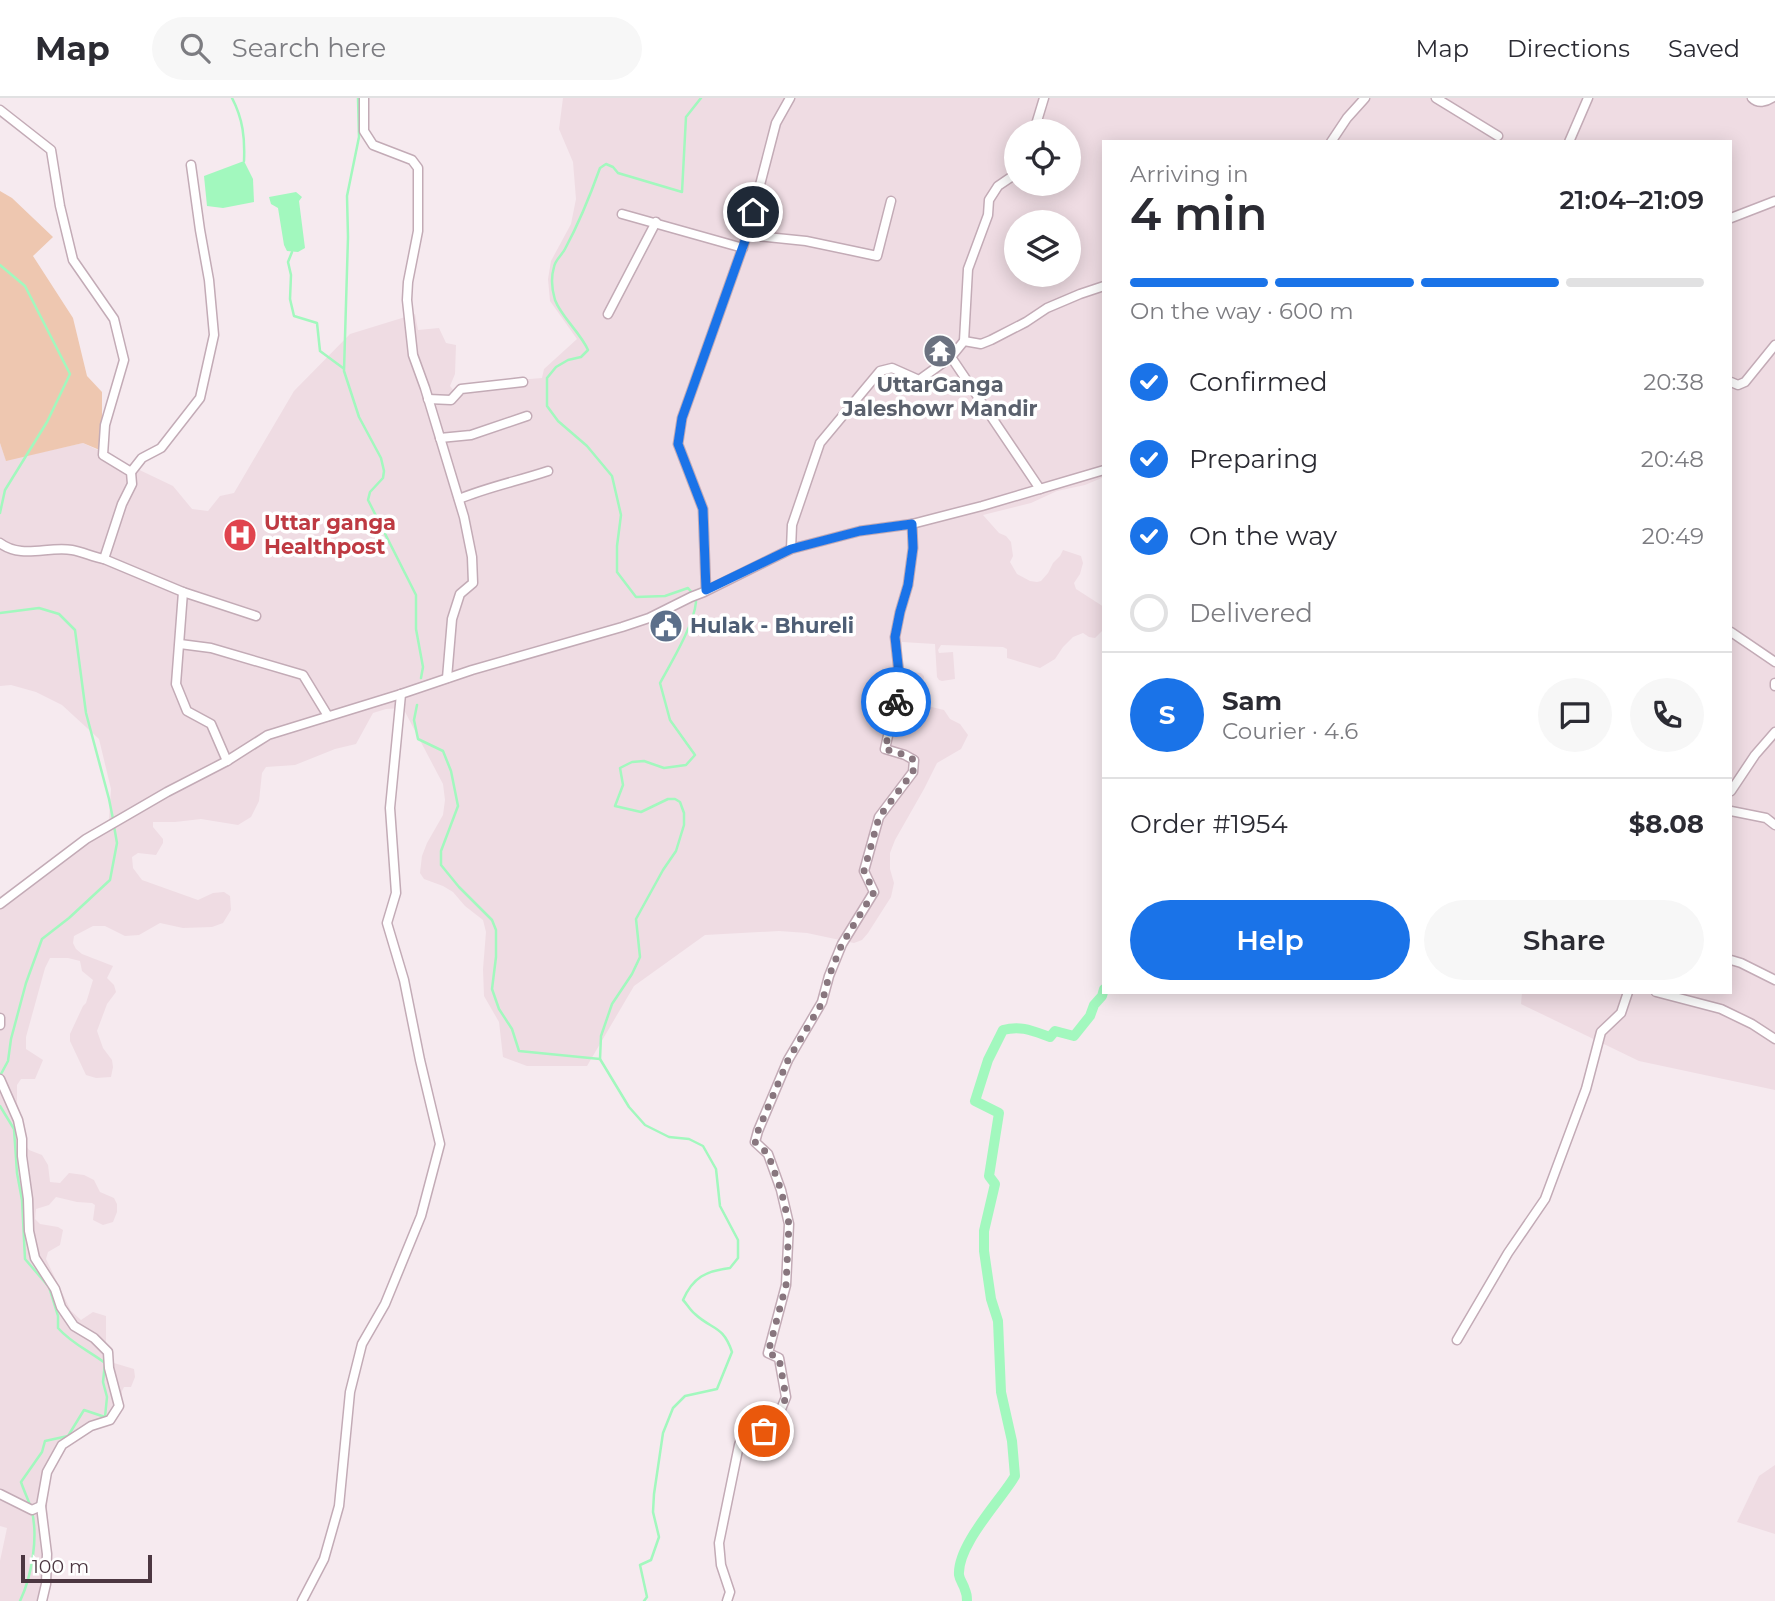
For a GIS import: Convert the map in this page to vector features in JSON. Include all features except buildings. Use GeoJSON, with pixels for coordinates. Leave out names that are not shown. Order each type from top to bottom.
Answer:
{"type":"FeatureCollection","features":[{"type":"Feature","properties":{"kind":"street"},"geometry":{"type":"LineString","coordinates":[[364,98],[364,131],[373,145],[412,160],[418,168],[418,231],[407,300],[413,355],[458,499],[472,557],[473,583],[460,594],[452,619],[447,678]]}},
{"type":"Feature","properties":{"kind":"street"},"geometry":{"type":"LineString","coordinates":[[705,591],[703,509],[678,444],[682,418],[743,248],[776,123],[790,98]]}},
{"type":"Feature","properties":{"kind":"street"},"geometry":{"type":"LineString","coordinates":[[1038,119],[1044,98]]}},
{"type":"Feature","properties":{"kind":"street"},"geometry":{"type":"LineString","coordinates":[[1332,140],[1365,98]]}},
{"type":"Feature","properties":{"kind":"street"},"geometry":{"type":"LineString","coordinates":[[1436,98],[1498,136]]}},
{"type":"Feature","properties":{"kind":"street"},"geometry":{"type":"LineString","coordinates":[[1570,140],[1588,98]]}},
{"type":"Feature","properties":{"kind":"street"},"geometry":{"type":"LineString","coordinates":[[1752,98],[1766,102],[1772,98]]}},
{"type":"Feature","properties":{"kind":"street"},"geometry":{"type":"LineString","coordinates":[[0,110],[51,150],[60,206],[73,260],[114,319],[124,360],[105,425],[103,455],[131,472]]}},
{"type":"Feature","properties":{"kind":"street"},"geometry":{"type":"LineString","coordinates":[[104,559],[122,504],[132,484],[131,472],[142,457],[161,448],[201,398],[214,335],[209,279],[191,165]]}},
{"type":"Feature","properties":{"kind":"street"},"geometry":{"type":"LineString","coordinates":[[791,549],[792,525],[820,443],[880,371],[892,368],[919,380],[951,357],[964,341],[968,269],[988,215],[989,200],[1004,182]]}},
{"type":"Feature","properties":{"kind":"street"},"geometry":{"type":"LineString","coordinates":[[747,235],[806,241],[877,256],[891,201]]}},
{"type":"Feature","properties":{"kind":"street"},"geometry":{"type":"LineString","coordinates":[[1732,218],[1775,201]]}},
{"type":"Feature","properties":{"kind":"street"},"geometry":{"type":"LineString","coordinates":[[622,214],[743,248]]}},
{"type":"Feature","properties":{"kind":"street"},"geometry":{"type":"LineString","coordinates":[[608,314],[656,222]]}},
{"type":"Feature","properties":{"kind":"street"},"geometry":{"type":"LineString","coordinates":[[964,341],[981,344],[1026,322],[1047,308],[1102,287]]}},
{"type":"Feature","properties":{"kind":"street"},"geometry":{"type":"LineString","coordinates":[[1732,382],[1745,382],[1775,345]]}},
{"type":"Feature","properties":{"kind":"street"},"geometry":{"type":"LineString","coordinates":[[951,357],[1040,489]]}},
{"type":"Feature","properties":{"kind":"street"},"geometry":{"type":"LineString","coordinates":[[428,399],[451,400],[461,389],[523,382]]}},
{"type":"Feature","properties":{"kind":"street"},"geometry":{"type":"LineString","coordinates":[[440,438],[471,435],[527,416]]}},
{"type":"Feature","properties":{"kind":"street"},"geometry":{"type":"LineString","coordinates":[[458,499],[548,471]]}},
{"type":"Feature","properties":{"kind":"street"},"geometry":{"type":"LineString","coordinates":[[0,904],[86,839],[227,761],[268,735],[447,678],[622,628],[649,618],[791,549],[860,531],[912,524],[1102,471]]}},
{"type":"Feature","properties":{"kind":"street"},"geometry":{"type":"LineString","coordinates":[[727,1601],[730,1592],[721,1565],[719,1543],[738,1445],[746,1426],[764,1431],[777,1419],[786,1397],[779,1358],[768,1353],[786,1285],[789,1224],[781,1190],[768,1154],[755,1142],[788,1060],[822,1003],[842,944],[874,892],[864,871],[879,817],[913,772],[914,760],[885,749],[900,683],[895,637],[908,585],[913,548],[912,524]]}},
{"type":"Feature","properties":{"kind":"street"},"geometry":{"type":"LineString","coordinates":[[0,543],[26,552],[70,550],[104,559],[183,592],[256,616]]}},
{"type":"Feature","properties":{"kind":"street"},"geometry":{"type":"LineString","coordinates":[[183,592],[176,684],[187,711],[211,724],[227,761]]}},
{"type":"Feature","properties":{"kind":"street"},"geometry":{"type":"LineString","coordinates":[[1732,633],[1775,662]]}},
{"type":"Feature","properties":{"kind":"street"},"geometry":{"type":"LineString","coordinates":[[180,644],[211,648],[303,675],[328,716]]}},
{"type":"Feature","properties":{"kind":"street"},"geometry":{"type":"LineString","coordinates":[[302,1601],[324,1559],[339,1506],[350,1392],[362,1344],[385,1304],[421,1216],[440,1144],[404,980],[387,923],[396,893],[390,807],[401,694]]}},
{"type":"Feature","properties":{"kind":"street"},"geometry":{"type":"LineString","coordinates":[[1732,790],[1755,755],[1775,732]]}},
{"type":"Feature","properties":{"kind":"street"},"geometry":{"type":"LineString","coordinates":[[1732,811],[1766,818],[1775,825]]}},
{"type":"Feature","properties":{"kind":"street"},"geometry":{"type":"LineString","coordinates":[[1732,960],[1775,981]]}},
{"type":"Feature","properties":{"kind":"street"},"geometry":{"type":"LineString","coordinates":[[1457,1340],[1508,1253],[1545,1199],[1586,1089],[1601,1032],[1621,1013],[1627,994]]}},
{"type":"Feature","properties":{"kind":"street"},"geometry":{"type":"LineString","coordinates":[[1664,994],[1721,1009],[1775,1039]]}},
{"type":"Feature","properties":{"kind":"street"},"geometry":{"type":"LineString","coordinates":[[0,1018],[0,1025]]}},
{"type":"Feature","properties":{"kind":"street"},"geometry":{"type":"LineString","coordinates":[[0,1079],[18,1120],[22,1139],[29,1231],[35,1258],[74,1326],[94,1338],[108,1352],[109,1368],[119,1406],[110,1420],[91,1426],[62,1445],[47,1472],[41,1506],[47,1554],[46,1584],[41,1601]]}},
{"type":"Feature","properties":{"kind":"street"},"geometry":{"type":"LineString","coordinates":[[0,1494],[32,1510],[41,1506]]}},
{"type":"Feature","properties":{"kind":"shaded area"},"geometry":{"type":"Polygon","coordinates":[[[563,98],[1775,98],[1775,1090],[1639,1061],[1521,1004],[1522,994],[1732,994],[1732,140],[1102,140],[1102,478],[1057,491],[1031,503],[983,515],[1011,542],[1013,556],[1010,562],[1017,574],[1030,581],[1041,581],[1063,550],[1081,556],[1083,563],[1074,583],[1076,589],[1102,606],[1102,631],[1095,638],[1083,633],[1073,637],[1055,659],[1040,668],[1007,658],[1007,649],[1003,647],[941,645],[939,653],[953,652],[955,679],[942,681],[937,677],[935,644],[902,642],[904,669],[924,676],[923,687],[907,688],[911,702],[944,710],[968,735],[961,749],[937,763],[895,840],[890,853],[890,869],[894,883],[891,897],[862,940],[854,943],[807,933],[779,931],[705,935],[634,986],[587,1066],[527,1066],[503,1057],[499,1022],[484,996],[486,932],[483,920],[453,892],[424,879],[420,873],[422,856],[443,815],[445,800],[443,784],[403,708],[373,713],[356,744],[335,749],[295,765],[266,767],[262,773],[259,801],[251,817],[238,825],[201,819],[153,822],[153,827],[163,839],[156,855],[138,853],[132,857],[133,868],[142,880],[198,900],[213,893],[224,892],[230,896],[231,910],[223,923],[212,927],[183,928],[160,923],[139,935],[125,936],[105,926],[93,926],[74,936],[73,943],[82,954],[113,966],[107,978],[114,985],[116,992],[107,1004],[97,1031],[103,1048],[112,1060],[111,1077],[96,1078],[86,1075],[70,1041],[70,1034],[86,1003],[93,980],[82,971],[80,961],[50,958],[26,1037],[26,1049],[43,1060],[35,1079],[21,1079],[17,1085],[17,1103],[25,1127],[25,1144],[29,1150],[42,1155],[48,1165],[50,1182],[60,1183],[69,1173],[84,1175],[94,1180],[100,1192],[114,1198],[117,1212],[113,1222],[103,1225],[93,1220],[95,1205],[92,1203],[56,1197],[49,1205],[36,1209],[35,1219],[40,1224],[63,1230],[60,1245],[48,1252],[46,1259],[71,1311],[81,1320],[93,1312],[106,1316],[106,1343],[112,1360],[134,1369],[135,1377],[131,1387],[124,1387],[122,1391],[118,1416],[67,1447],[50,1477],[47,1507],[51,1565],[46,1601],[0,1601],[0,1561],[7,1528],[0,1526],[0,898],[109,820],[111,789],[99,739],[62,705],[36,692],[11,685],[0,686],[0,443],[6,460],[83,443],[173,486],[192,509],[208,511],[220,496],[234,493],[294,391],[350,334],[415,314],[418,330],[439,328],[446,343],[456,345],[455,374],[450,386],[454,391],[459,385],[542,378],[544,369],[577,339],[550,301],[548,279],[551,261],[571,224],[576,199],[573,162],[559,129],[563,98]]]}},
{"type":"Feature","properties":{"kind":"shaded area"},"geometry":{"type":"Polygon","coordinates":[[[244,161],[253,179],[254,202],[223,208],[207,206],[204,176],[244,161]]]}},
{"type":"Feature","properties":{"kind":"shaded area"},"geometry":{"type":"Polygon","coordinates":[[[0,191],[12,198],[53,237],[33,256],[73,318],[87,376],[102,392],[102,451],[83,443],[6,461],[0,443],[0,191]]]}},
{"type":"Feature","properties":{"kind":"shaded area"},"geometry":{"type":"Polygon","coordinates":[[[296,192],[302,197],[299,201],[305,248],[298,252],[287,251],[278,208],[271,204],[269,197],[296,192]]]}},
{"type":"Feature","properties":{"kind":"shaded area"},"geometry":{"type":"Polygon","coordinates":[[[1775,1465],[1775,1534],[1737,1522],[1759,1476],[1775,1465]]]}},
{"type":"Feature","properties":{"kind":"waterway"},"geometry":{"type":"LineString","coordinates":[[232,98],[239,113],[244,161]]}},
{"type":"Feature","properties":{"kind":"waterway"},"geometry":{"type":"LineString","coordinates":[[358,98],[359,137],[347,196],[344,371],[359,417],[381,458],[384,471],[383,478],[370,492],[368,500],[416,595],[416,629],[423,667],[421,678]]}},
{"type":"Feature","properties":{"kind":"waterway"},"geometry":{"type":"LineString","coordinates":[[644,1601],[647,1597],[640,1565],[651,1560],[659,1537],[653,1512],[663,1433],[673,1408],[685,1396],[717,1389],[732,1352],[721,1332],[695,1314],[683,1300],[701,1276],[730,1268],[738,1258],[738,1240],[720,1206],[716,1169],[703,1146],[689,1139],[669,1137],[645,1125],[629,1107],[600,1059],[601,1036],[612,1004],[640,957],[636,919],[676,851],[684,825],[684,813],[680,802],[675,799],[668,799],[641,812],[615,806],[623,785],[620,768],[632,762],[644,761],[664,768],[686,765],[695,755],[670,720],[660,683],[687,632],[696,602],[695,596],[688,588],[665,596],[636,597],[617,572],[621,515],[612,476],[587,446],[558,421],[547,406],[547,378],[556,367],[581,357],[588,350],[558,307],[553,292],[552,275],[555,264],[575,229],[600,168],[606,164],[618,173],[682,192],[686,117],[701,98]]}},
{"type":"Feature","properties":{"kind":"waterway"},"geometry":{"type":"LineString","coordinates":[[292,252],[288,262],[294,316],[317,323],[320,351],[343,368]]}},
{"type":"Feature","properties":{"kind":"waterway"},"geometry":{"type":"LineString","coordinates":[[0,265],[25,286],[70,374],[47,422],[5,490],[0,513]]}},
{"type":"Feature","properties":{"kind":"waterway"},"geometry":{"type":"LineString","coordinates":[[0,613],[39,608],[59,614],[75,630],[86,713],[113,819]]}},
{"type":"Feature","properties":{"kind":"waterway"},"geometry":{"type":"LineString","coordinates":[[417,705],[414,720],[418,739],[443,751],[451,771],[458,806],[441,851],[441,865],[492,920],[496,930],[492,989],[499,1009],[512,1029],[519,1051],[600,1059]]}},
{"type":"Feature","properties":{"kind":"waterway"},"geometry":{"type":"LineString","coordinates":[[0,1076],[8,1061],[26,983],[42,939],[110,880],[117,843],[114,826]]}},
{"type":"Feature","properties":{"kind":"waterway"},"geometry":{"type":"LineString","coordinates":[[967,1601],[959,1575],[960,1563],[972,1537],[1015,1476],[1012,1441],[1001,1392],[998,1321],[991,1299],[984,1251],[984,1231],[995,1184],[989,1176],[999,1113],[975,1101],[988,1060],[1003,1030],[1021,1028],[1050,1037],[1055,1031],[1074,1036],[1103,994]]}},
{"type":"Feature","properties":{"kind":"waterway"},"geometry":{"type":"LineString","coordinates":[[0,1106],[14,1129],[25,1259],[49,1287],[58,1316],[58,1328],[74,1343],[105,1363],[103,1382],[107,1397],[105,1417],[84,1410],[68,1436],[45,1441],[42,1452],[21,1482],[31,1508],[34,1543],[31,1568],[20,1601]]}},
{"type":"Feature","properties":{"kind":"way so far"},"geometry":{"type":"LineString","coordinates":[[764,1431],[777,1419],[786,1397],[779,1358],[768,1353],[786,1285],[789,1224],[781,1190],[768,1154],[755,1142],[788,1060],[822,1003],[842,944],[874,892],[864,871],[879,817],[913,772],[914,760],[885,749],[896,702]]}},
{"type":"Feature","properties":{"kind":"place","name":"UttarGanga Jaleshowr Mandir"},"geometry":{"type":"Point","coordinates":[940,351]}},
{"type":"Feature","properties":{"kind":"place","name":"Uttar ganga Healthpost"},"geometry":{"type":"Point","coordinates":[240,535]}},
{"type":"Feature","properties":{"kind":"place","name":"Hulak - Bhureli"},"geometry":{"type":"Point","coordinates":[666,626]}},
{"type":"Feature","properties":{"kind":"route"},"geometry":{"type":"LineString","coordinates":[[753,212],[682,418],[678,444],[703,509],[706,590],[791,549],[860,531],[912,524],[913,548],[908,585],[895,637],[900,683],[896,702]]}}]}
